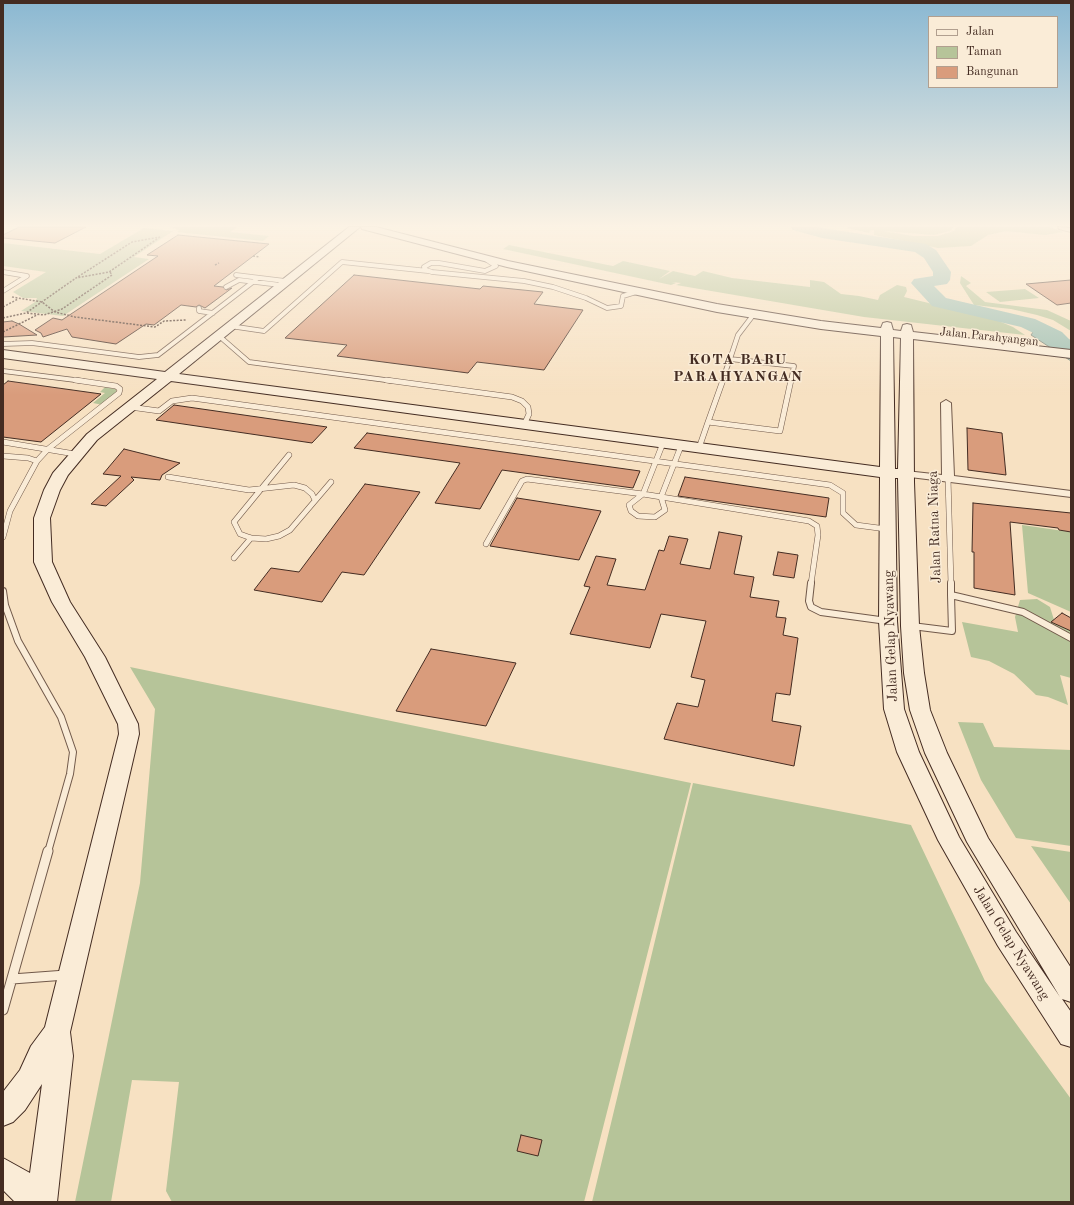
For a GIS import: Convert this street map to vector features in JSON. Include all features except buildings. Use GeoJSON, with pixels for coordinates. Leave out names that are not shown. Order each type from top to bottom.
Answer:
{"type":"FeatureCollection","features":[{"type":"Feature","properties":{"kind":"street"},"geometry":{"type":"LineString","coordinates":[[42,1202],[59,1056],[57,1032],[129,734],[128,724],[98,664],[61,602],[43,562],[42,518],[52,490],[61,473],[75,454],[92,437],[283,283]]}},
{"type":"Feature","properties":{"kind":"street","name":"Jalan Parahyangan"},"geometry":{"type":"LineString","coordinates":[[603,283],[754,314],[821,325],[994,341],[1071,346]]}},
{"type":"Feature","properties":{"kind":"street","name":"Jalan Parahyangan"},"geometry":{"type":"LineString","coordinates":[[630,283],[888,330]]}},
{"type":"Feature","properties":{"kind":"street","name":"Jalan Gelap Nyawang"},"geometry":{"type":"LineString","coordinates":[[888,330],[897,477],[914,673],[920,710],[936,753],[979,842],[1071,991]]}},
{"type":"Feature","properties":{"kind":"street","name":"Jalan Gelap Nyawang"},"geometry":{"type":"LineString","coordinates":[[907,332],[897,477],[888,529],[888,621],[894,709],[908,752],[949,840],[1007,939],[1071,1036]]}},
{"type":"Feature","properties":{"kind":"street","name":"Jalan Parahyangan"},"geometry":{"type":"LineString","coordinates":[[994,341],[1071,354]]}},
{"type":"Feature","properties":{"kind":"street"},"geometry":{"type":"LineString","coordinates":[[4,349],[166,376],[663,443],[897,477],[1071,494]]}},
{"type":"Feature","properties":{"kind":"street","name":"Jalan Ratna Niaga"},"geometry":{"type":"LineString","coordinates":[[946,403],[948,482]]}},
{"type":"Feature","properties":{"kind":"street"},"geometry":{"type":"LineString","coordinates":[[948,482],[1071,501]]}},
{"type":"Feature","properties":{"kind":"street"},"geometry":{"type":"LineString","coordinates":[[3,1112],[15,1100],[30,1080],[41,1055],[57,1032]]}},
{"type":"Feature","properties":{"kind":"street"},"geometry":{"type":"LineString","coordinates":[[3,1173],[17,1181],[35,1202]]}},
{"type":"Feature","properties":{"kind":"lane"},"geometry":{"type":"LineString","coordinates":[[3,291],[15,283]]}},
{"type":"Feature","properties":{"kind":"lane"},"geometry":{"type":"LineString","coordinates":[[226,287],[233,283]]}},
{"type":"Feature","properties":{"kind":"lane"},"geometry":{"type":"LineString","coordinates":[[4,349],[32,343],[149,357],[164,352],[251,283]]}},
{"type":"Feature","properties":{"kind":"lane"},"geometry":{"type":"LineString","coordinates":[[228,326],[264,331],[318,283]]}},
{"type":"Feature","properties":{"kind":"lane"},"geometry":{"type":"LineString","coordinates":[[535,283],[553,287],[586,298],[607,308],[621,306],[623,296],[631,292],[640,292]]}},
{"type":"Feature","properties":{"kind":"lane"},"geometry":{"type":"LineString","coordinates":[[199,310],[213,313]]}},
{"type":"Feature","properties":{"kind":"lane"},"geometry":{"type":"LineString","coordinates":[[699,448],[742,327],[754,314]]}},
{"type":"Feature","properties":{"kind":"lane"},"geometry":{"type":"LineString","coordinates":[[218,335],[248,362],[512,397],[522,401],[528,407],[529,414],[524,424]]}},
{"type":"Feature","properties":{"kind":"lane"},"geometry":{"type":"LineString","coordinates":[[708,422],[780,431],[794,366],[730,359]]}},
{"type":"Feature","properties":{"kind":"lane"},"geometry":{"type":"LineString","coordinates":[[3,371],[105,384],[116,386],[120,389],[119,393],[48,449],[36,461],[35,467],[10,511],[3,537]]}},
{"type":"Feature","properties":{"kind":"lane"},"geometry":{"type":"LineString","coordinates":[[130,407],[159,411],[172,401],[194,398],[674,465],[830,485],[843,493],[842,513],[856,525],[888,529]]}},
{"type":"Feature","properties":{"kind":"lane"},"geometry":{"type":"LineString","coordinates":[[3,442],[75,454]]}},
{"type":"Feature","properties":{"kind":"lane"},"geometry":{"type":"LineString","coordinates":[[663,443],[643,494],[632,502],[629,508],[634,514],[643,517],[654,517],[663,513],[665,507],[661,497],[681,446]]}},
{"type":"Feature","properties":{"kind":"lane"},"geometry":{"type":"LineString","coordinates":[[289,455],[262,490],[234,522],[240,534],[251,538],[273,538],[290,530],[330,482]]}},
{"type":"Feature","properties":{"kind":"lane"},"geometry":{"type":"LineString","coordinates":[[3,456],[28,458],[36,461]]}},
{"type":"Feature","properties":{"kind":"lane"},"geometry":{"type":"LineString","coordinates":[[168,477],[249,490],[262,490],[277,486],[294,485],[305,488],[312,494],[315,500]]}},
{"type":"Feature","properties":{"kind":"lane"},"geometry":{"type":"LineString","coordinates":[[486,544],[522,481],[527,479],[643,494],[809,521],[817,526],[818,535],[809,601],[811,607],[821,612],[888,621]]}},
{"type":"Feature","properties":{"kind":"lane","name":"Jalan Ratna Niaga"},"geometry":{"type":"LineString","coordinates":[[948,482],[951,594],[958,598],[1023,612],[1071,638]]}},
{"type":"Feature","properties":{"kind":"lane"},"geometry":{"type":"LineString","coordinates":[[234,558],[251,538]]}},
{"type":"Feature","properties":{"kind":"lane"},"geometry":{"type":"LineString","coordinates":[[3,591],[5,605],[18,641],[61,717],[73,752],[70,774],[3,1010]]}},
{"type":"Feature","properties":{"kind":"lane"},"geometry":{"type":"LineString","coordinates":[[910,626],[952,631],[951,594]]}},
{"type":"Feature","properties":{"kind":"lane"},"geometry":{"type":"LineString","coordinates":[[12,979],[71,974]]}},
{"type":"Feature","properties":{"kind":"path"},"geometry":{"type":"LineString","coordinates":[[26,313],[69,283]]}},
{"type":"Feature","properties":{"kind":"path"},"geometry":{"type":"LineString","coordinates":[[3,318],[26,313],[39,314],[55,312],[62,309],[100,283]]}},
{"type":"Feature","properties":{"kind":"path"},"geometry":{"type":"LineString","coordinates":[[9,295],[18,299],[42,302],[55,312],[75,317],[155,327],[164,321],[184,320],[199,310]]}},
{"type":"Feature","properties":{"kind":"path"},"geometry":{"type":"LineString","coordinates":[[3,307],[18,299]]}},
{"type":"Feature","properties":{"kind":"path"},"geometry":{"type":"LineString","coordinates":[[3,332],[39,314]]}},
{"type":"Feature","properties":{"kind":"green space"},"geometry":{"type":"Polygon","coordinates":[[[27,283],[112,283],[63,316],[21,311],[35,302],[37,298],[23,298],[13,292],[27,283]]]}},
{"type":"Feature","properties":{"kind":"green space"},"geometry":{"type":"Polygon","coordinates":[[[663,283],[675,283],[671,285],[663,283]]]}},
{"type":"Feature","properties":{"kind":"green space"},"geometry":{"type":"Polygon","coordinates":[[[680,283],[777,283],[810,287],[810,283],[826,283],[841,294],[878,300],[880,295],[897,285],[906,287],[907,291],[904,297],[994,319],[1013,327],[1025,335],[864,317],[676,285],[680,283]]]}},
{"type":"Feature","properties":{"kind":"green space"},"geometry":{"type":"Polygon","coordinates":[[[960,283],[971,283],[966,286],[985,302],[1047,310],[1071,321],[1071,331],[1053,320],[1037,315],[1011,309],[974,305],[960,283]]]}},
{"type":"Feature","properties":{"kind":"green space"},"geometry":{"type":"Polygon","coordinates":[[[1025,289],[1039,298],[1000,302],[986,292],[1025,289]]]}},
{"type":"Feature","properties":{"kind":"green space"},"geometry":{"type":"Polygon","coordinates":[[[105,387],[115,389],[118,393],[103,405],[93,403],[105,393],[100,392],[105,387]]]}},
{"type":"Feature","properties":{"kind":"green space"},"geometry":{"type":"Polygon","coordinates":[[[1022,525],[1071,532],[1071,612],[1028,593],[1022,525]]]}},
{"type":"Feature","properties":{"kind":"green space"},"geometry":{"type":"Polygon","coordinates":[[[1037,599],[1050,607],[1055,623],[1071,630],[1071,678],[1060,675],[1068,705],[1048,697],[1036,695],[1014,674],[989,661],[971,657],[962,622],[1018,632],[1015,617],[1020,600],[1037,599]]]}},
{"type":"Feature","properties":{"kind":"green space"},"geometry":{"type":"Polygon","coordinates":[[[130,667],[691,783],[584,1202],[172,1202],[166,1191],[179,1082],[132,1080],[111,1202],[75,1202],[140,883],[155,709],[130,667]]]}},
{"type":"Feature","properties":{"kind":"green space"},"geometry":{"type":"Polygon","coordinates":[[[958,722],[983,723],[994,747],[1071,750],[1071,846],[1016,838],[981,780],[958,722]]]}},
{"type":"Feature","properties":{"kind":"green space"},"geometry":{"type":"Polygon","coordinates":[[[693,783],[911,825],[985,981],[1071,1099],[1071,1202],[592,1202],[693,783]]]}},
{"type":"Feature","properties":{"kind":"green space"},"geometry":{"type":"Polygon","coordinates":[[[1031,846],[1071,852],[1071,904],[1031,846]]]}},
{"type":"Feature","properties":{"kind":"shaded area"},"geometry":{"type":"Polygon","coordinates":[[[1045,327],[1071,341],[1071,361],[1031,335],[1036,328],[1045,327]]]}},
{"type":"Feature","properties":{"kind":"waterway"},"geometry":{"type":"LineString","coordinates":[[920,283],[939,302],[1028,323],[1055,336],[1071,352]]}},
{"type":"Feature","properties":{"kind":"district","name":"KOTA BARU PARAHYANGAN"},"geometry":{"type":"Point","coordinates":[738,368]}}]}
